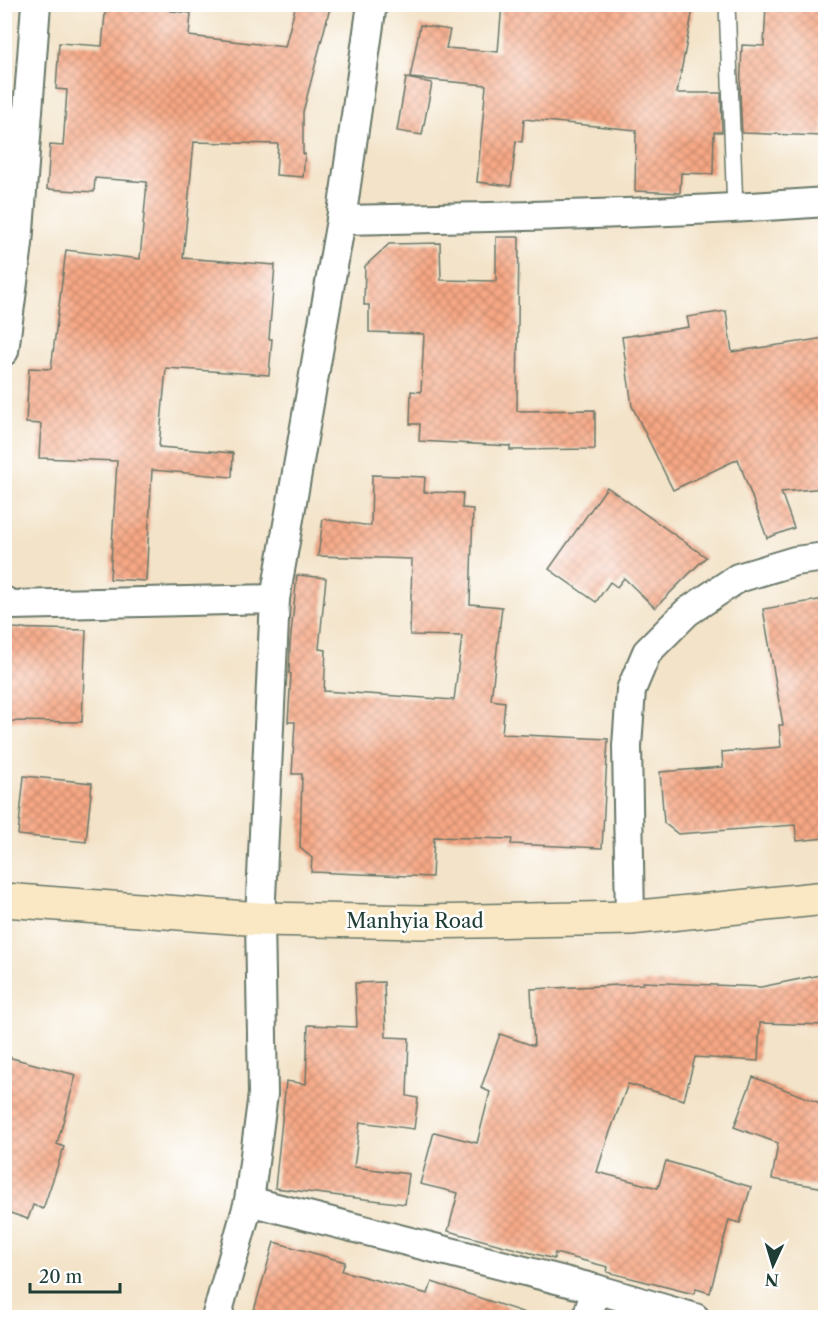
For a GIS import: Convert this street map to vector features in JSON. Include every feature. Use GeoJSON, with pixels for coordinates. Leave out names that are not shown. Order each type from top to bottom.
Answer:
{"type":"FeatureCollection","features":[{"type":"Feature","properties":{"kind":"main road","name":"Manhyia Road"},"geometry":{"type":"LineString","coordinates":[[4,900],[260,919],[422,922],[630,918],[825,898]]}},
{"type":"Feature","properties":{"kind":"street"},"geometry":{"type":"LineString","coordinates":[[4,351],[18,244],[36,4]]}},
{"type":"Feature","properties":{"kind":"street"},"geometry":{"type":"LineString","coordinates":[[216,1317],[249,1201],[263,1094],[260,919],[275,599],[341,220],[372,4]]}},
{"type":"Feature","properties":{"kind":"street"},"geometry":{"type":"LineString","coordinates":[[341,220],[735,209],[825,202]]}},
{"type":"Feature","properties":{"kind":"street"},"geometry":{"type":"LineString","coordinates":[[630,918],[627,746],[631,690],[647,652],[687,612],[738,578],[795,561],[825,557]]}},
{"type":"Feature","properties":{"kind":"street"},"geometry":{"type":"LineString","coordinates":[[4,601],[12,605],[275,599]]}},
{"type":"Feature","properties":{"kind":"street"},"geometry":{"type":"LineString","coordinates":[[249,1201],[596,1289],[695,1317]]}},
{"type":"Feature","properties":{"kind":"street"},"geometry":{"type":"LineString","coordinates":[[587,1317],[596,1289]]}},
{"type":"Feature","properties":{"kind":"lane"},"geometry":{"type":"LineString","coordinates":[[727,4],[735,209]]}},
{"type":"Feature","properties":{"kind":"building"},"geometry":{"type":"Polygon","coordinates":[[[106,4],[172,4],[171,11],[191,13],[189,36],[285,47],[296,4],[331,4],[303,112],[303,154],[305,154],[303,177],[276,175],[278,144],[194,142],[183,258],[275,265],[269,339],[272,339],[269,375],[166,368],[159,447],[233,453],[232,477],[152,470],[146,581],[110,579],[117,461],[39,458],[41,424],[26,423],[29,368],[51,369],[66,250],[140,259],[147,182],[95,178],[94,192],[47,189],[50,145],[63,146],[67,90],[56,89],[59,43],[102,46],[106,4]]]}},
{"type":"Feature","properties":{"kind":"building"},"geometry":{"type":"Polygon","coordinates":[[[502,4],[694,4],[677,93],[721,93],[722,132],[714,132],[713,174],[681,173],[680,193],[635,191],[636,130],[524,119],[522,142],[516,141],[511,186],[477,182],[486,85],[410,78],[420,25],[450,30],[446,48],[498,52],[502,4]]]}},
{"type":"Feature","properties":{"kind":"building"},"geometry":{"type":"Polygon","coordinates":[[[766,4],[825,4],[823,136],[742,133],[740,94],[742,45],[764,46],[766,4]]]}},
{"type":"Feature","properties":{"kind":"building"},"geometry":{"type":"Polygon","coordinates":[[[406,78],[432,83],[422,135],[397,131],[406,78]]]}},
{"type":"Feature","properties":{"kind":"building"},"geometry":{"type":"Polygon","coordinates":[[[496,237],[519,237],[517,411],[595,410],[595,449],[510,450],[510,446],[419,441],[420,424],[410,424],[411,391],[421,392],[424,334],[369,332],[369,305],[364,305],[365,266],[389,244],[440,243],[441,280],[496,281],[496,237]]]}},
{"type":"Feature","properties":{"kind":"building"},"geometry":{"type":"Polygon","coordinates":[[[726,311],[732,352],[825,338],[825,488],[781,492],[794,528],[767,538],[738,459],[673,490],[632,406],[622,337],[689,327],[687,317],[726,311]]]}},
{"type":"Feature","properties":{"kind":"building"},"geometry":{"type":"Polygon","coordinates":[[[372,475],[425,477],[424,492],[463,493],[462,508],[473,509],[470,604],[502,607],[491,700],[505,702],[502,734],[608,739],[602,848],[511,844],[512,839],[434,837],[432,877],[311,872],[312,858],[300,848],[302,774],[292,774],[295,722],[288,722],[290,644],[297,575],[326,578],[319,649],[326,650],[324,691],[454,700],[462,636],[410,635],[412,559],[318,556],[323,519],[371,526],[372,475]]]}},
{"type":"Feature","properties":{"kind":"building"},"geometry":{"type":"Polygon","coordinates":[[[607,487],[706,557],[655,608],[624,578],[617,587],[610,582],[596,602],[549,569],[607,487]]]}},
{"type":"Feature","properties":{"kind":"building"},"geometry":{"type":"Polygon","coordinates":[[[825,599],[825,838],[797,841],[795,825],[678,834],[664,823],[660,772],[723,767],[722,752],[781,747],[779,725],[783,725],[763,609],[825,599]]]}},
{"type":"Feature","properties":{"kind":"building"},"geometry":{"type":"Polygon","coordinates":[[[4,628],[86,630],[82,722],[4,721],[4,628]]]}},
{"type":"Feature","properties":{"kind":"building"},"geometry":{"type":"Polygon","coordinates":[[[24,776],[92,783],[86,842],[18,835],[24,776]]]}},
{"type":"Feature","properties":{"kind":"building"},"geometry":{"type":"Polygon","coordinates":[[[825,974],[825,1025],[760,1023],[758,1061],[695,1057],[684,1100],[628,1084],[607,1140],[597,1172],[658,1188],[666,1161],[751,1187],[740,1223],[729,1220],[710,1293],[696,1289],[694,1294],[607,1272],[608,1267],[555,1253],[554,1259],[448,1231],[458,1193],[420,1184],[434,1132],[477,1143],[490,1092],[481,1088],[500,1034],[534,1046],[531,989],[643,984],[643,982],[761,987],[825,974]]]}},
{"type":"Feature","properties":{"kind":"building"},"geometry":{"type":"Polygon","coordinates":[[[384,982],[386,1037],[409,1038],[407,1096],[418,1098],[414,1129],[360,1122],[354,1167],[409,1174],[405,1204],[275,1188],[286,1081],[306,1084],[308,1025],[357,1027],[355,983],[384,982]]]}},
{"type":"Feature","properties":{"kind":"building"},"geometry":{"type":"Polygon","coordinates":[[[4,1056],[76,1075],[57,1144],[64,1147],[43,1209],[33,1205],[28,1219],[4,1211],[4,1056]]]}},
{"type":"Feature","properties":{"kind":"building"},"geometry":{"type":"Polygon","coordinates":[[[753,1077],[825,1105],[825,1188],[772,1179],[778,1143],[734,1127],[753,1077]]]}},
{"type":"Feature","properties":{"kind":"building"},"geometry":{"type":"Polygon","coordinates":[[[274,1242],[345,1262],[342,1271],[428,1294],[432,1282],[525,1313],[524,1317],[252,1317],[274,1242]]]}}]}
